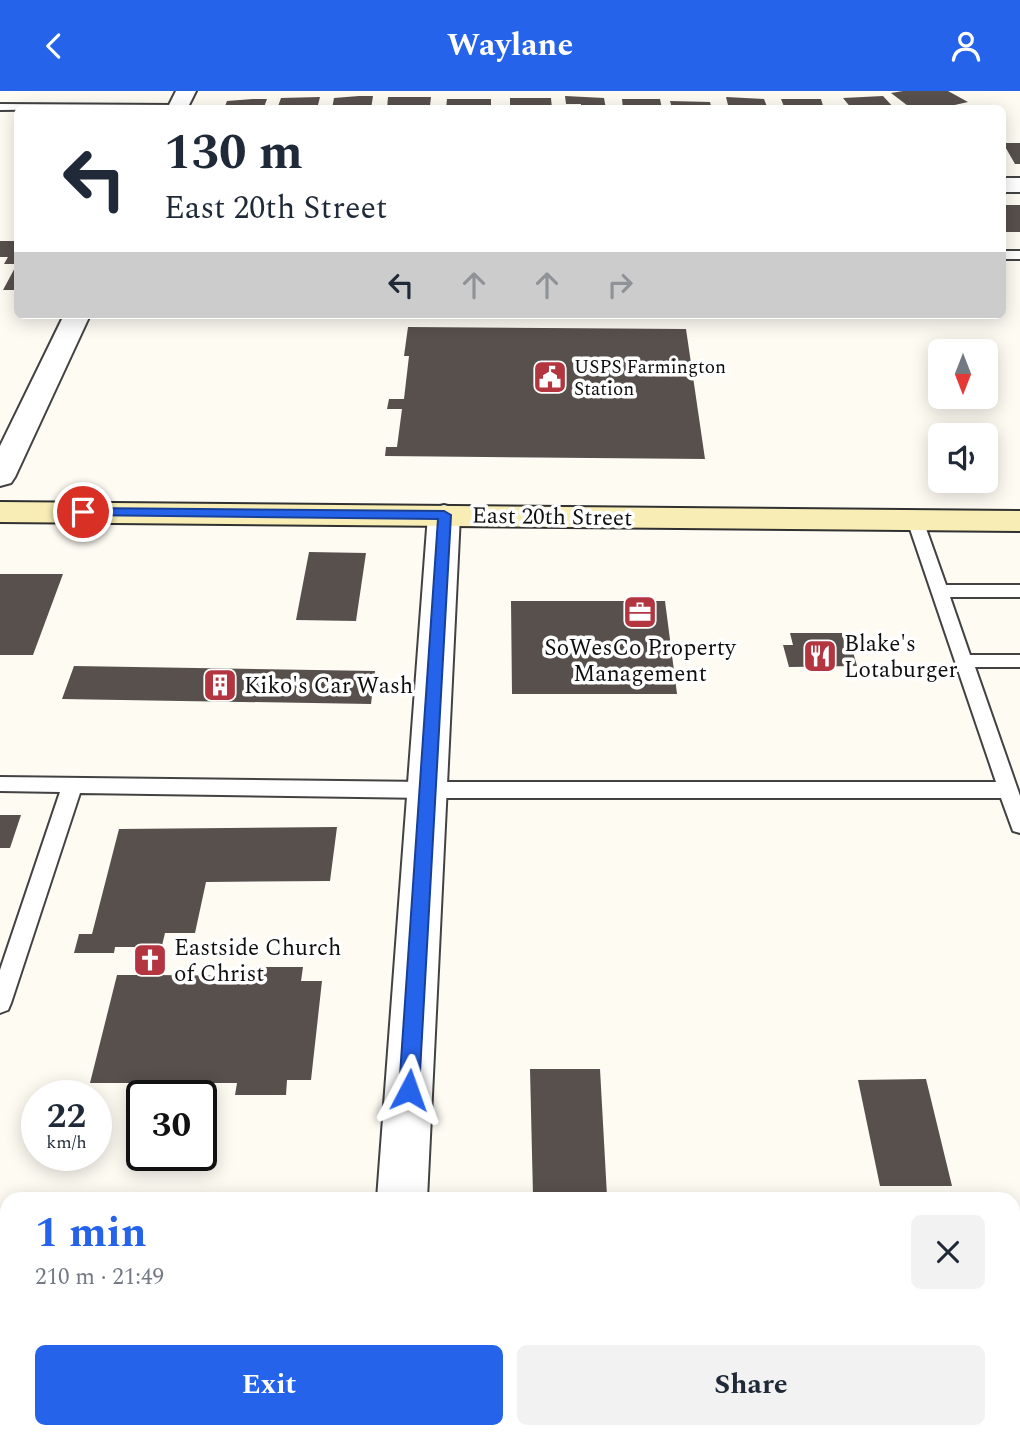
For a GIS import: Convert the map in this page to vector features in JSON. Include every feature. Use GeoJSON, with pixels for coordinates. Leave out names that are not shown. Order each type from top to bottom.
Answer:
{"type":"FeatureCollection","features":[{"type":"Feature","properties":{"kind":"main road","name":"East 20th Street"},"geometry":{"type":"LineString","coordinates":[[0,512],[1020,521]]}},
{"type":"Feature","properties":{"kind":"street"},"geometry":{"type":"LineString","coordinates":[[0,477],[75,319]]}},
{"type":"Feature","properties":{"kind":"street"},"geometry":{"type":"LineString","coordinates":[[402,1192],[444,515]]}},
{"type":"Feature","properties":{"kind":"lane"},"geometry":{"type":"LineString","coordinates":[[915,520],[1020,825]]}},
{"type":"Feature","properties":{"kind":"lane"},"geometry":{"type":"LineString","coordinates":[[938,591],[1020,591]]}},
{"type":"Feature","properties":{"kind":"lane"},"geometry":{"type":"LineString","coordinates":[[962,661],[1020,661]]}},
{"type":"Feature","properties":{"kind":"lane"},"geometry":{"type":"LineString","coordinates":[[0,784],[427,790],[1008,790]]}},
{"type":"Feature","properties":{"kind":"lane"},"geometry":{"type":"LineString","coordinates":[[0,1003],[72,787]]}},
{"type":"Feature","properties":{"kind":"building"},"geometry":{"type":"Polygon","coordinates":[[[948,91],[968,102],[955,105],[907,105],[891,93],[948,91]]]}},
{"type":"Feature","properties":{"kind":"building"},"geometry":{"type":"Polygon","coordinates":[[[373,96],[372,105],[333,105],[334,98],[373,96]]]}},
{"type":"Feature","properties":{"kind":"building"},"geometry":{"type":"Polygon","coordinates":[[[565,96],[604,98],[605,105],[581,105],[566,104],[565,96]]]}},
{"type":"Feature","properties":{"kind":"building"},"geometry":{"type":"Polygon","coordinates":[[[883,96],[891,105],[849,105],[843,98],[883,96]]]}},
{"type":"Feature","properties":{"kind":"building"},"geometry":{"type":"Polygon","coordinates":[[[320,97],[318,105],[278,105],[281,98],[320,97]]]}},
{"type":"Feature","properties":{"kind":"building"},"geometry":{"type":"Polygon","coordinates":[[[388,97],[431,97],[430,105],[387,105],[388,97]]]}},
{"type":"Feature","properties":{"kind":"building"},"geometry":{"type":"Polygon","coordinates":[[[726,97],[764,99],[766,105],[728,105],[726,97]]]}},
{"type":"Feature","properties":{"kind":"building"},"geometry":{"type":"Polygon","coordinates":[[[510,98],[551,98],[552,105],[510,105],[510,98]]]}},
{"type":"Feature","properties":{"kind":"building"},"geometry":{"type":"Polygon","coordinates":[[[267,99],[265,105],[226,105],[227,101],[267,99]]]}},
{"type":"Feature","properties":{"kind":"building"},"geometry":{"type":"Polygon","coordinates":[[[447,99],[491,99],[491,105],[446,105],[447,99]]]}},
{"type":"Feature","properties":{"kind":"building"},"geometry":{"type":"Polygon","coordinates":[[[622,99],[660,99],[661,105],[623,105],[622,99]]]}},
{"type":"Feature","properties":{"kind":"building"},"geometry":{"type":"Polygon","coordinates":[[[781,99],[821,99],[823,105],[783,105],[781,99]]]}},
{"type":"Feature","properties":{"kind":"building"},"geometry":{"type":"Polygon","coordinates":[[[670,101],[710,102],[711,105],[671,105],[670,101]]]}},
{"type":"Feature","properties":{"kind":"building"},"geometry":{"type":"Polygon","coordinates":[[[1006,143],[1020,143],[1020,164],[1015,164],[1006,143]]]}},
{"type":"Feature","properties":{"kind":"building"},"geometry":{"type":"Polygon","coordinates":[[[1006,205],[1020,205],[1020,232],[1006,232],[1006,205]]]}},
{"type":"Feature","properties":{"kind":"building"},"geometry":{"type":"Polygon","coordinates":[[[0,241],[14,241],[14,264],[4,264],[8,257],[0,257],[0,241]]]}},
{"type":"Feature","properties":{"kind":"building"},"geometry":{"type":"Polygon","coordinates":[[[14,270],[14,290],[3,290],[14,270]]]}},
{"type":"Feature","properties":{"kind":"building","name":"USPS Farmington Station"},"geometry":{"type":"Polygon","coordinates":[[[408,327],[686,329],[705,459],[385,456],[386,447],[397,447],[402,409],[387,409],[389,399],[404,399],[409,356],[404,356],[408,327]]]}},
{"type":"Feature","properties":{"kind":"building"},"geometry":{"type":"Polygon","coordinates":[[[309,552],[366,553],[356,621],[296,620],[309,552]]]}},
{"type":"Feature","properties":{"kind":"building"},"geometry":{"type":"Polygon","coordinates":[[[0,574],[63,574],[33,655],[0,655],[0,574]]]}},
{"type":"Feature","properties":{"kind":"building"},"geometry":{"type":"Polygon","coordinates":[[[511,601],[665,601],[677,694],[512,694],[511,601]]]}},
{"type":"Feature","properties":{"kind":"building","name":"Blake's Lotaburger"},"geometry":{"type":"Polygon","coordinates":[[[790,633],[842,633],[845,645],[851,645],[857,666],[789,667],[783,645],[793,645],[790,633]]]}},
{"type":"Feature","properties":{"kind":"building","name":"Kiko's Car Wash"},"geometry":{"type":"Polygon","coordinates":[[[74,666],[375,671],[371,704],[62,699],[74,666]]]}},
{"type":"Feature","properties":{"kind":"building"},"geometry":{"type":"Polygon","coordinates":[[[0,815],[21,815],[10,848],[0,848],[0,815]]]}},
{"type":"Feature","properties":{"kind":"building","name":"Eastside Church of Christ"},"geometry":{"type":"Polygon","coordinates":[[[337,827],[330,881],[206,882],[195,933],[165,933],[155,975],[255,976],[256,967],[303,967],[301,981],[322,981],[311,1080],[287,1080],[286,1095],[235,1095],[237,1083],[217,1083],[217,1080],[126,1080],[126,1083],[112,1083],[112,1080],[91,1080],[117,975],[137,975],[143,947],[115,947],[114,953],[74,953],[79,934],[92,934],[119,829],[337,827]]]}},
{"type":"Feature","properties":{"kind":"building"},"geometry":{"type":"Polygon","coordinates":[[[530,1069],[600,1069],[607,1192],[533,1192],[530,1069]]]}},
{"type":"Feature","properties":{"kind":"building"},"geometry":{"type":"Polygon","coordinates":[[[926,1079],[952,1186],[880,1186],[858,1080],[926,1079]]]}},
{"type":"Feature","properties":{"kind":"place","name":"USPS Farmington Station"},"geometry":{"type":"Point","coordinates":[550,377]}},
{"type":"Feature","properties":{"kind":"place","name":"SoWesCo Property Management"},"geometry":{"type":"Point","coordinates":[640,612]}},
{"type":"Feature","properties":{"kind":"place","name":"Blake's Lotaburger"},"geometry":{"type":"Point","coordinates":[820,656]}},
{"type":"Feature","properties":{"kind":"place","name":"Kiko's Car Wash"},"geometry":{"type":"Point","coordinates":[220,685]}},
{"type":"Feature","properties":{"kind":"place","name":"Eastside Church of Christ"},"geometry":{"type":"Point","coordinates":[150,960]}},
{"type":"Feature","properties":{"kind":"route"},"geometry":{"type":"LineString","coordinates":[[83,512],[444,515],[409,1090]]}}]}
